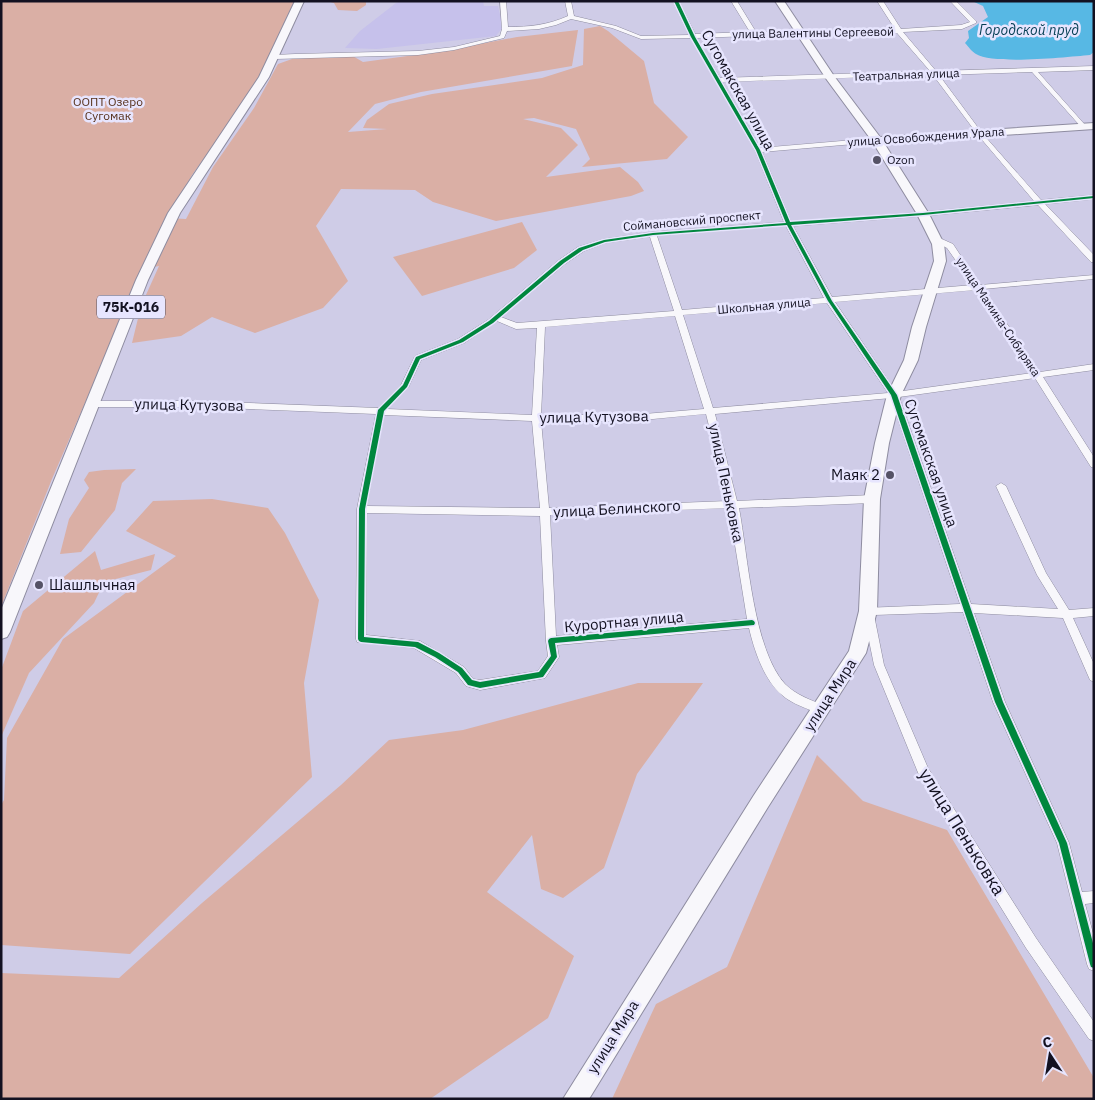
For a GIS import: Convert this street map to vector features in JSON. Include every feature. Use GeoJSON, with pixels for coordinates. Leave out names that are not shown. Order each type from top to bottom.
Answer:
{"type":"FeatureCollection","features":[{"type":"Feature","properties":{"kind":"main road","name":"75К-016"},"geometry":{"type":"LineString","coordinates":[[1,632],[142,280],[174,213],[275,57],[300,1]]}},
{"type":"Feature","properties":{"kind":"main road","name":"улица Мамина-Сибиряка"},"geometry":{"type":"LineString","coordinates":[[779,1],[830,78],[876,140],[923,214],[935,238]]}},
{"type":"Feature","properties":{"kind":"main road","name":"улица Освобождения Урала"},"geometry":{"type":"LineString","coordinates":[[876,140],[1089,126]]}},
{"type":"Feature","properties":{"kind":"main road","name":"улица Мира"},"geometry":{"type":"LineString","coordinates":[[574,1099],[761,801],[857,653],[868,611],[872,498],[894,395],[911,360],[940,261],[940,253],[935,238]]}},
{"type":"Feature","properties":{"kind":"street"},"geometry":{"type":"LineString","coordinates":[[275,57],[328,54],[384,55],[438,51],[502,37],[505,29],[503,1]]}},
{"type":"Feature","properties":{"kind":"street"},"geometry":{"type":"LineString","coordinates":[[505,29],[546,27],[571,17],[568,1]]}},
{"type":"Feature","properties":{"kind":"street","name":"Сугомакская улица"},"geometry":{"type":"LineString","coordinates":[[676,1],[693,37],[758,150],[788,223],[830,301],[894,395],[999,702],[1063,843],[1094,964]]}},
{"type":"Feature","properties":{"kind":"street"},"geometry":{"type":"LineString","coordinates":[[734,1],[754,34]]}},
{"type":"Feature","properties":{"kind":"street"},"geometry":{"type":"LineString","coordinates":[[880,1],[899,31],[935,74],[980,134],[1040,203],[1094,260]]}},
{"type":"Feature","properties":{"kind":"street","name":"улица Валентины Сергеевой"},"geometry":{"type":"LineString","coordinates":[[571,17],[579,21],[617,28],[637,38],[801,32],[899,31],[962,27],[974,22],[953,1]]}},
{"type":"Feature","properties":{"kind":"street","name":"Театральная улица"},"geometry":{"type":"LineString","coordinates":[[718,80],[830,78],[1094,68]]}},
{"type":"Feature","properties":{"kind":"street"},"geometry":{"type":"LineString","coordinates":[[1034,71],[1089,126]]}},
{"type":"Feature","properties":{"kind":"street","name":"улица Освобождения Урала"},"geometry":{"type":"LineString","coordinates":[[758,150],[876,140]]}},
{"type":"Feature","properties":{"kind":"street","name":"Соймановский проспект"},"geometry":{"type":"LineString","coordinates":[[381,410],[405,386],[418,358],[461,341],[496,318],[562,262],[581,249],[604,241],[653,234],[923,214],[1094,197]]}},
{"type":"Feature","properties":{"kind":"street","name":"улица Пеньковка"},"geometry":{"type":"LineString","coordinates":[[653,234],[710,410],[734,504],[752,623],[771,672],[785,693],[821,709]]}},
{"type":"Feature","properties":{"kind":"street","name":"улица Мамина-Сибиряка"},"geometry":{"type":"LineString","coordinates":[[935,238],[950,246],[1038,376],[1094,465]]}},
{"type":"Feature","properties":{"kind":"street","name":"Школьная улица"},"geometry":{"type":"LineString","coordinates":[[496,318],[516,326],[541,325],[1094,278]]}},
{"type":"Feature","properties":{"kind":"street"},"geometry":{"type":"LineString","coordinates":[[541,325],[536,418],[545,512],[551,641]]}},
{"type":"Feature","properties":{"kind":"street","name":"улица Кутузова"},"geometry":{"type":"LineString","coordinates":[[91,404],[198,404],[381,410],[536,418],[632,418],[894,395],[1094,367]]}},
{"type":"Feature","properties":{"kind":"street"},"geometry":{"type":"LineString","coordinates":[[362,510],[381,410]]}},
{"type":"Feature","properties":{"kind":"street"},"geometry":{"type":"LineString","coordinates":[[1001,486],[1042,575],[1066,614],[1094,677]]}},
{"type":"Feature","properties":{"kind":"street","name":"улица Белинского"},"geometry":{"type":"LineString","coordinates":[[362,510],[545,512],[872,498]]}},
{"type":"Feature","properties":{"kind":"street","name":"Курортная улица"},"geometry":{"type":"LineString","coordinates":[[362,510],[361,639],[416,644],[437,654],[460,670],[470,683],[480,685],[541,675],[554,657],[551,641],[752,623]]}},
{"type":"Feature","properties":{"kind":"street"},"geometry":{"type":"LineString","coordinates":[[868,611],[968,608],[1066,614],[1094,612]]}},
{"type":"Feature","properties":{"kind":"street","name":"улица Пеньковка"},"geometry":{"type":"LineString","coordinates":[[868,611],[879,665],[923,771],[1031,943],[1094,1034]]}},
{"type":"Feature","properties":{"kind":"street"},"geometry":{"type":"LineString","coordinates":[[1077,899],[1094,896]]}},
{"type":"Feature","properties":{"kind":"shaded area"},"geometry":{"type":"Polygon","coordinates":[[[401,1],[483,1],[484,6],[498,6],[503,27],[496,36],[377,49],[345,48],[360,31],[401,1]]]}},
{"type":"Feature","properties":{"kind":"green space","name":"ООПТ Озеро Сугомак"},"geometry":{"type":"Polygon","coordinates":[[[1,1],[297,1],[271,57],[241,107],[192,175],[168,218],[186,219],[213,167],[254,108],[278,64],[292,59],[351,55],[363,62],[437,52],[517,37],[578,30],[572,66],[421,92],[375,104],[348,132],[387,129],[363,128],[367,120],[389,104],[432,94],[542,78],[583,65],[584,29],[600,26],[644,61],[654,103],[688,137],[667,159],[582,167],[590,159],[576,129],[534,118],[523,119],[561,128],[578,145],[546,177],[620,167],[638,182],[644,191],[631,196],[496,221],[433,202],[415,190],[341,189],[316,226],[348,281],[323,308],[255,333],[212,317],[181,336],[132,343],[141,306],[159,266],[143,269],[52,479],[1,607],[1,1]]]}},
{"type":"Feature","properties":{"kind":"green space"},"geometry":{"type":"Polygon","coordinates":[[[327,1],[366,1],[366,5],[357,11],[338,10],[334,3],[327,1]]]}},
{"type":"Feature","properties":{"kind":"green space"},"geometry":{"type":"Polygon","coordinates":[[[522,222],[537,250],[514,268],[422,296],[393,257],[522,222]]]}},
{"type":"Feature","properties":{"kind":"green space"},"geometry":{"type":"Polygon","coordinates":[[[136,469],[122,483],[115,510],[81,552],[60,554],[69,519],[89,488],[84,480],[89,472],[136,469]]]}},
{"type":"Feature","properties":{"kind":"green space"},"geometry":{"type":"Polygon","coordinates":[[[212,499],[268,508],[285,533],[319,600],[304,683],[312,777],[130,954],[1,945],[1,805],[4,800],[7,738],[63,639],[176,556],[126,531],[153,501],[212,499]]]}},
{"type":"Feature","properties":{"kind":"green space"},"geometry":{"type":"Polygon","coordinates":[[[95,551],[101,570],[155,554],[151,570],[104,582],[94,603],[29,673],[1,737],[1,670],[23,611],[95,551]]]}},
{"type":"Feature","properties":{"kind":"green space"},"geometry":{"type":"Polygon","coordinates":[[[638,683],[703,683],[637,774],[604,868],[563,898],[541,889],[532,835],[487,892],[574,956],[548,1018],[430,1099],[1,1099],[1,973],[119,978],[202,903],[341,785],[389,740],[463,730],[638,683]]]}},
{"type":"Feature","properties":{"kind":"green space"},"geometry":{"type":"Polygon","coordinates":[[[817,755],[863,801],[947,830],[1094,1078],[1094,1099],[612,1099],[656,1004],[727,967],[817,755]]]}},
{"type":"Feature","properties":{"kind":"water","name":"Городской пруд"},"geometry":{"type":"Polygon","coordinates":[[[972,1],[1094,1],[1094,52],[1090,55],[1014,60],[985,57],[976,54],[965,43],[969,38],[968,31],[988,17],[983,6],[972,1]]]}},
{"type":"Feature","properties":{"kind":"cycle path"},"geometry":{"type":"LineString","coordinates":[[676,1],[693,37],[758,150],[788,223],[830,301],[894,395],[999,702],[1063,843],[1094,964]]}},
{"type":"Feature","properties":{"kind":"cycle path"},"geometry":{"type":"LineString","coordinates":[[752,623],[551,641],[554,657],[541,675],[480,685],[470,683],[460,670],[416,644],[361,639],[362,509],[381,410],[405,386],[418,358],[461,341],[491,322],[562,262],[581,249],[604,241],[653,234],[923,214],[1094,197]]}},
{"type":"Feature","properties":{"kind":"place","name":"Ozon"},"geometry":{"type":"Point","coordinates":[877,160]}},
{"type":"Feature","properties":{"kind":"place","name":"Маяк 2"},"geometry":{"type":"Point","coordinates":[890,475]}},
{"type":"Feature","properties":{"kind":"place","name":"Шашлычная"},"geometry":{"type":"Point","coordinates":[39,585]}}]}
